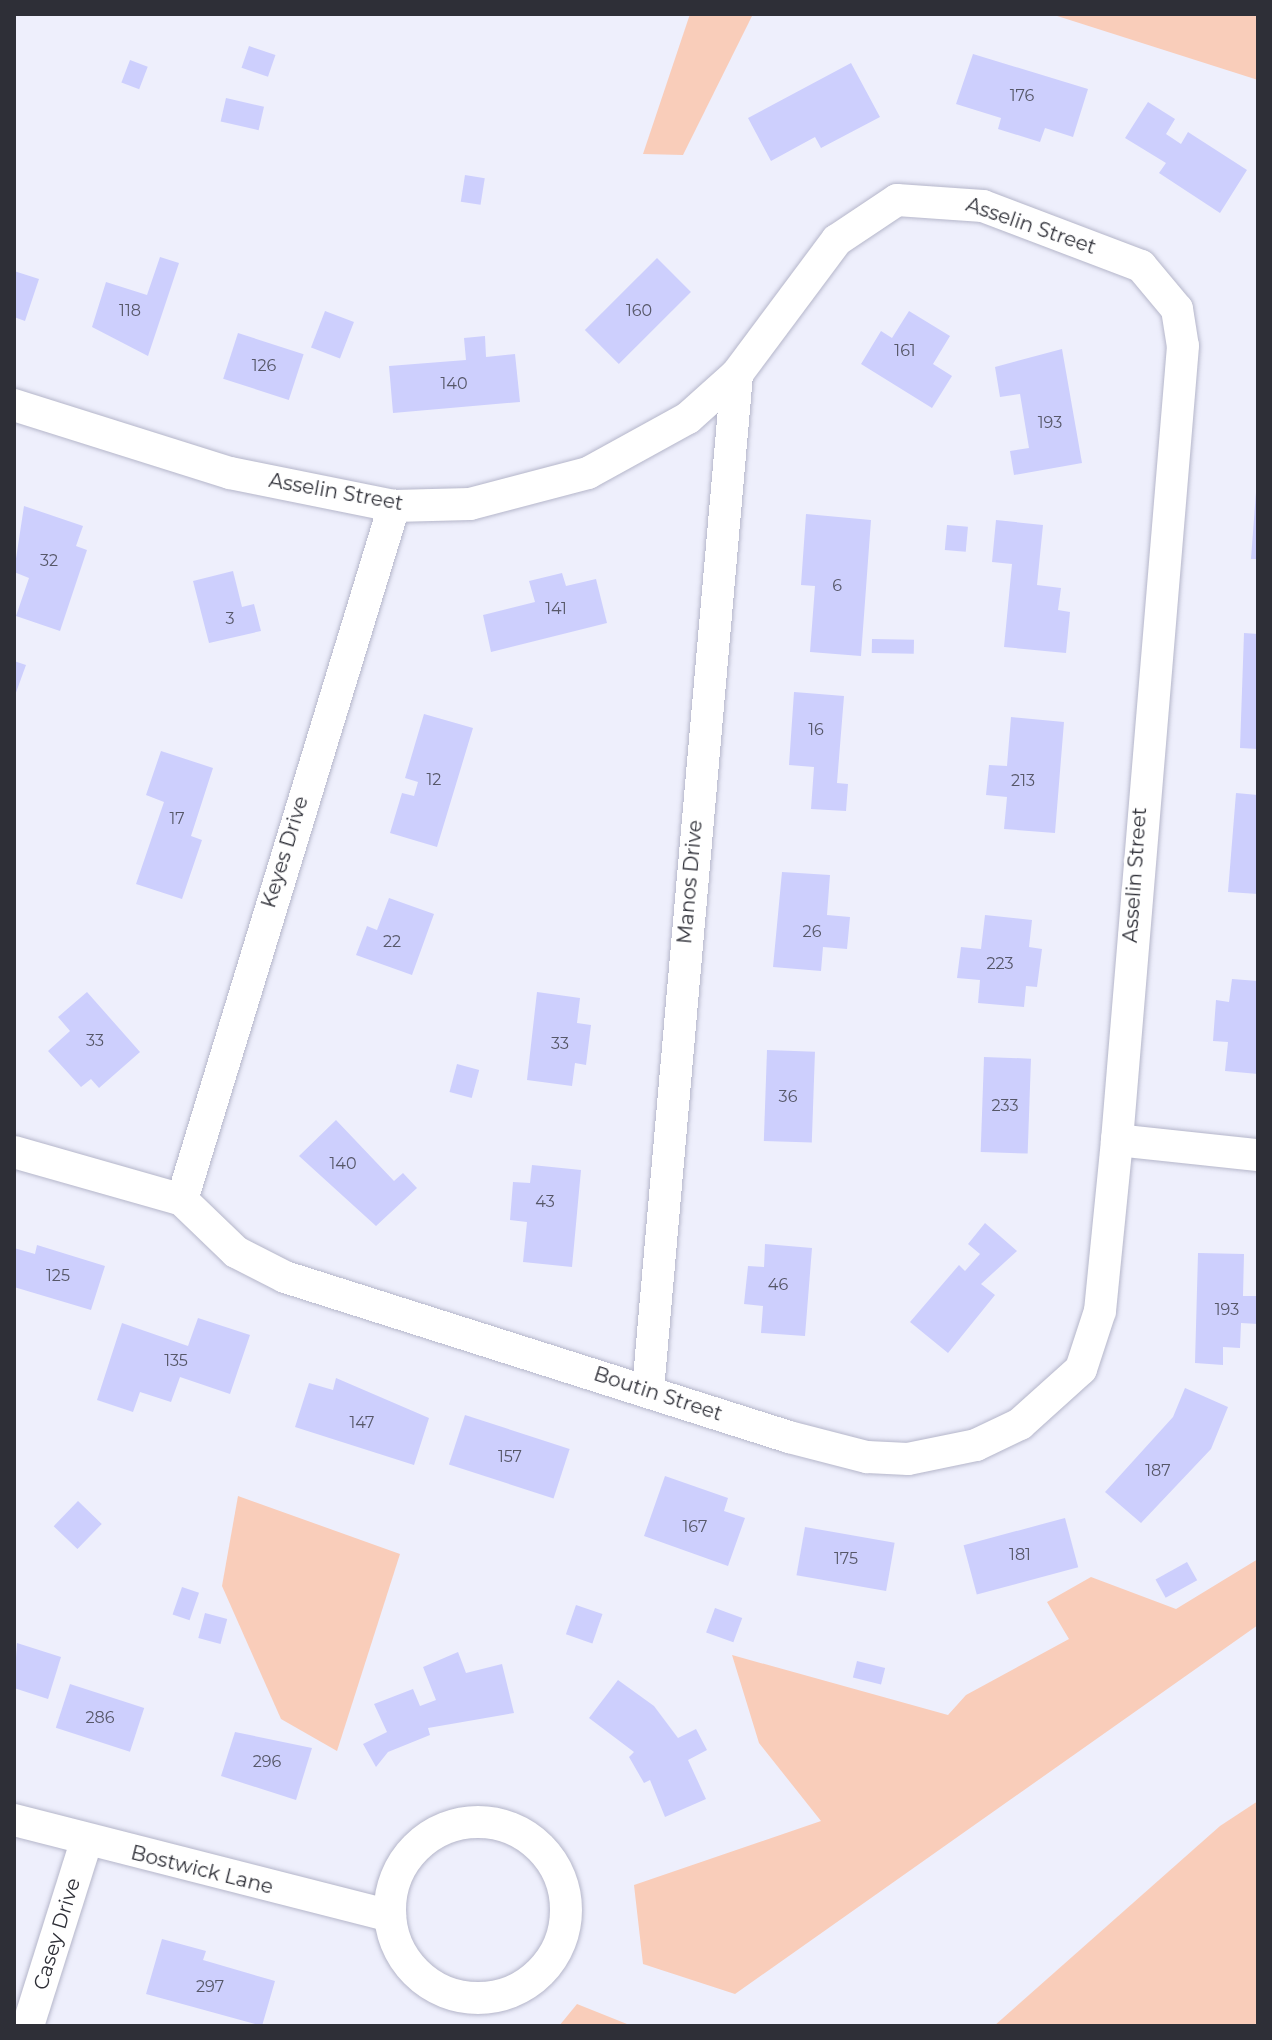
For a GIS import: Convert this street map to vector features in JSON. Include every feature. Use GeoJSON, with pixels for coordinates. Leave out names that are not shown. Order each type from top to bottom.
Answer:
{"type":"FeatureCollection","features":[{"type":"Feature","properties":{"kind":"street","name":"Asselin Street"},"geometry":{"type":"LineString","coordinates":[[14,405],[230,473],[394,506],[508,499],[588,473],[688,418],[737,374],[837,240],[875,210],[906,199],[983,206],[1086,243],[1155,276],[1177,309],[1183,346],[1117,1140]]}},
{"type":"Feature","properties":{"kind":"street","name":"Manos Drive"},"geometry":{"type":"LineString","coordinates":[[648,1390],[737,374]]}},
{"type":"Feature","properties":{"kind":"street","name":"Keyes Drive"},"geometry":{"type":"LineString","coordinates":[[182,1200],[394,506]]}},
{"type":"Feature","properties":{"kind":"street"},"geometry":{"type":"LineString","coordinates":[[1117,1140],[1258,1155]]}},
{"type":"Feature","properties":{"kind":"street","name":"Boutin Street"},"geometry":{"type":"LineString","coordinates":[[14,1152],[182,1200],[236,1252],[285,1277],[867,1457],[940,1454],[1020,1424],[1060,1395],[1089,1355],[1117,1140]]}},
{"type":"Feature","properties":{"kind":"street","name":"Bostwick Lane"},"geometry":{"type":"LineString","coordinates":[[14,1820],[86,1842],[390,1916]]}},
{"type":"Feature","properties":{"kind":"street"},"geometry":{"type":"LineString","coordinates":[[469,1822],[503,1825],[533,1840],[555,1866],[566,1897],[564,1930],[550,1961],[526,1984],[496,1997],[447,1992],[419,1975],[399,1948],[390,1916],[394,1883],[411,1853],[437,1832],[469,1822]]}},
{"type":"Feature","properties":{"kind":"street","name":"Casey Drive"},"geometry":{"type":"LineString","coordinates":[[28,2026],[86,1842]]}},
{"type":"Feature","properties":{"kind":"shaded area"},"geometry":{"type":"Polygon","coordinates":[[[690,14],[753,14],[683,155],[643,154],[690,14]]]}},
{"type":"Feature","properties":{"kind":"shaded area"},"geometry":{"type":"Polygon","coordinates":[[[1051,14],[1258,14],[1258,80],[1051,14]]]}},
{"type":"Feature","properties":{"kind":"shaded area"},"geometry":{"type":"Polygon","coordinates":[[[238,1496],[400,1554],[337,1751],[281,1719],[222,1586],[238,1496]]]}},
{"type":"Feature","properties":{"kind":"shaded area"},"geometry":{"type":"Polygon","coordinates":[[[1258,1559],[1258,1625],[735,1994],[643,1964],[634,1885],[821,1821],[759,1743],[732,1655],[948,1715],[966,1695],[1069,1639],[1047,1602],[1091,1577],[1176,1609],[1258,1559]]]}},
{"type":"Feature","properties":{"kind":"shaded area"},"geometry":{"type":"Polygon","coordinates":[[[1258,1801],[1258,2026],[994,2026],[1220,1826],[1258,1801]]]}},
{"type":"Feature","properties":{"kind":"shaded area"},"geometry":{"type":"Polygon","coordinates":[[[577,2004],[632,2026],[559,2026],[577,2004]]]}},
{"type":"Feature","properties":{"kind":"building"},"geometry":{"type":"Polygon","coordinates":[[[249,46],[275,55],[268,77],[242,68],[249,46]]]}},
{"type":"Feature","properties":{"kind":"building"},"geometry":{"type":"Polygon","coordinates":[[[973,54],[1088,89],[1073,137],[1045,128],[1040,142],[998,129],[1001,118],[956,104],[973,54]]]}},
{"type":"Feature","properties":{"kind":"building"},"geometry":{"type":"Polygon","coordinates":[[[130,60],[148,67],[139,89],[121,82],[130,60]]]}},
{"type":"Feature","properties":{"kind":"building"},"geometry":{"type":"Polygon","coordinates":[[[851,63],[880,117],[821,148],[815,137],[771,161],[748,118],[851,63]]]}},
{"type":"Feature","properties":{"kind":"building"},"geometry":{"type":"Polygon","coordinates":[[[226,98],[264,107],[259,130],[221,121],[226,98]]]}},
{"type":"Feature","properties":{"kind":"building"},"geometry":{"type":"Polygon","coordinates":[[[1148,102],[1175,119],[1166,134],[1181,144],[1188,132],[1247,170],[1220,213],[1159,173],[1166,163],[1125,138],[1148,102]]]}},
{"type":"Feature","properties":{"kind":"building"},"geometry":{"type":"Polygon","coordinates":[[[465,175],[485,178],[481,205],[461,202],[465,175]]]}},
{"type":"Feature","properties":{"kind":"building"},"geometry":{"type":"Polygon","coordinates":[[[160,257],[179,263],[148,356],[92,327],[106,282],[147,295],[160,257]]]}},
{"type":"Feature","properties":{"kind":"building"},"geometry":{"type":"Polygon","coordinates":[[[657,258],[691,292],[619,364],[585,330],[657,258]]]}},
{"type":"Feature","properties":{"kind":"building"},"geometry":{"type":"Polygon","coordinates":[[[14,271],[39,279],[25,321],[14,317],[14,271]]]}},
{"type":"Feature","properties":{"kind":"building"},"geometry":{"type":"Polygon","coordinates":[[[325,311],[354,322],[340,359],[311,347],[325,311]]]}},
{"type":"Feature","properties":{"kind":"building"},"geometry":{"type":"Polygon","coordinates":[[[909,311],[950,336],[933,364],[952,376],[932,408],[861,364],[881,331],[892,338],[909,311]]]}},
{"type":"Feature","properties":{"kind":"building"},"geometry":{"type":"Polygon","coordinates":[[[238,333],[304,354],[289,400],[223,379],[238,333]]]}},
{"type":"Feature","properties":{"kind":"building"},"geometry":{"type":"Polygon","coordinates":[[[485,336],[486,357],[515,354],[520,402],[393,413],[389,366],[466,360],[464,338],[485,336]]]}},
{"type":"Feature","properties":{"kind":"building"},"geometry":{"type":"Polygon","coordinates":[[[1062,349],[1082,463],[1014,475],[1010,451],[1029,448],[1020,394],[1000,397],[995,367],[1062,349]]]}},
{"type":"Feature","properties":{"kind":"building"},"geometry":{"type":"Polygon","coordinates":[[[1256,492],[1258,559],[1251,559],[1256,492]]]}},
{"type":"Feature","properties":{"kind":"building"},"geometry":{"type":"Polygon","coordinates":[[[24,506],[83,526],[76,546],[87,550],[60,631],[16,616],[29,578],[14,572],[24,506]]]}},
{"type":"Feature","properties":{"kind":"building"},"geometry":{"type":"Polygon","coordinates":[[[806,514],[871,520],[861,656],[810,652],[815,586],[801,585],[806,514]]]}},
{"type":"Feature","properties":{"kind":"building"},"geometry":{"type":"Polygon","coordinates":[[[996,520],[1043,525],[1037,585],[1061,588],[1058,610],[1070,612],[1066,653],[1004,647],[1012,564],[992,562],[996,520]]]}},
{"type":"Feature","properties":{"kind":"building"},"geometry":{"type":"Polygon","coordinates":[[[947,525],[968,527],[966,552],[945,550],[947,525]]]}},
{"type":"Feature","properties":{"kind":"building"},"geometry":{"type":"Polygon","coordinates":[[[233,571],[242,607],[254,604],[261,631],[209,643],[193,581],[233,571]]]}},
{"type":"Feature","properties":{"kind":"building"},"geometry":{"type":"Polygon","coordinates":[[[562,573],[566,586],[596,579],[607,623],[491,652],[483,615],[535,602],[529,581],[562,573]]]}},
{"type":"Feature","properties":{"kind":"building"},"geometry":{"type":"Polygon","coordinates":[[[1244,633],[1258,634],[1258,749],[1240,748],[1244,633]]]}},
{"type":"Feature","properties":{"kind":"building"},"geometry":{"type":"Polygon","coordinates":[[[872,639],[914,640],[914,654],[872,653],[872,639]]]}},
{"type":"Feature","properties":{"kind":"building"},"geometry":{"type":"Polygon","coordinates":[[[14,661],[26,665],[14,698],[14,661]]]}},
{"type":"Feature","properties":{"kind":"building"},"geometry":{"type":"Polygon","coordinates":[[[794,692],[844,696],[837,783],[848,784],[846,811],[811,809],[814,767],[789,765],[794,692]]]}},
{"type":"Feature","properties":{"kind":"building"},"geometry":{"type":"Polygon","coordinates":[[[424,714],[473,728],[437,847],[390,833],[402,793],[414,796],[418,782],[405,778],[424,714]]]}},
{"type":"Feature","properties":{"kind":"building"},"geometry":{"type":"Polygon","coordinates":[[[1011,717],[1064,722],[1055,833],[1004,829],[1007,797],[986,795],[989,765],[1007,766],[1011,717]]]}},
{"type":"Feature","properties":{"kind":"building"},"geometry":{"type":"Polygon","coordinates":[[[161,751],[213,768],[191,836],[202,840],[182,899],[136,884],[164,802],[146,795],[161,751]]]}},
{"type":"Feature","properties":{"kind":"building"},"geometry":{"type":"Polygon","coordinates":[[[1236,793],[1258,795],[1258,894],[1228,892],[1236,793]]]}},
{"type":"Feature","properties":{"kind":"building"},"geometry":{"type":"Polygon","coordinates":[[[782,872],[830,875],[827,915],[850,917],[847,949],[823,947],[821,971],[773,967],[782,872]]]}},
{"type":"Feature","properties":{"kind":"building"},"geometry":{"type":"Polygon","coordinates":[[[389,898],[434,914],[412,975],[356,955],[367,926],[377,930],[389,898]]]}},
{"type":"Feature","properties":{"kind":"building"},"geometry":{"type":"Polygon","coordinates":[[[985,915],[1032,920],[1029,947],[1042,949],[1037,987],[1026,986],[1024,1007],[978,1003],[980,980],[957,978],[961,947],[981,949],[985,915]]]}},
{"type":"Feature","properties":{"kind":"building"},"geometry":{"type":"Polygon","coordinates":[[[1232,979],[1258,981],[1258,1074],[1225,1071],[1228,1042],[1213,1041],[1216,1000],[1229,1002],[1232,979]]]}},
{"type":"Feature","properties":{"kind":"building"},"geometry":{"type":"Polygon","coordinates":[[[87,992],[140,1052],[99,1088],[91,1079],[81,1087],[48,1051],[70,1031],[58,1017],[87,992]]]}},
{"type":"Feature","properties":{"kind":"building"},"geometry":{"type":"Polygon","coordinates":[[[537,992],[580,998],[577,1023],[591,1025],[586,1065],[575,1063],[572,1086],[527,1080],[537,992]]]}},
{"type":"Feature","properties":{"kind":"building"},"geometry":{"type":"Polygon","coordinates":[[[767,1050],[815,1052],[812,1143],[764,1141],[767,1050]]]}},
{"type":"Feature","properties":{"kind":"building"},"geometry":{"type":"Polygon","coordinates":[[[984,1057],[1031,1059],[1028,1154],[981,1152],[984,1057]]]}},
{"type":"Feature","properties":{"kind":"building"},"geometry":{"type":"Polygon","coordinates":[[[457,1064],[479,1070],[472,1098],[449,1092],[457,1064]]]}},
{"type":"Feature","properties":{"kind":"building"},"geometry":{"type":"Polygon","coordinates":[[[336,1120],[394,1181],[403,1173],[417,1188],[376,1226],[299,1156],[336,1120]]]}},
{"type":"Feature","properties":{"kind":"building"},"geometry":{"type":"Polygon","coordinates":[[[532,1165],[581,1170],[572,1267],[523,1262],[527,1222],[510,1220],[513,1182],[530,1183],[532,1165]]]}},
{"type":"Feature","properties":{"kind":"building"},"geometry":{"type":"Polygon","coordinates":[[[985,1223],[1017,1251],[981,1284],[995,1295],[948,1353],[910,1322],[959,1265],[965,1271],[980,1254],[968,1244],[985,1223]]]}},
{"type":"Feature","properties":{"kind":"building"},"geometry":{"type":"Polygon","coordinates":[[[765,1244],[812,1248],[805,1336],[761,1333],[763,1306],[744,1304],[748,1266],[764,1267],[765,1244]]]}},
{"type":"Feature","properties":{"kind":"building"},"geometry":{"type":"Polygon","coordinates":[[[37,1245],[105,1266],[91,1310],[14,1287],[14,1248],[35,1254],[37,1245]]]}},
{"type":"Feature","properties":{"kind":"building"},"geometry":{"type":"Polygon","coordinates":[[[1198,1253],[1244,1254],[1243,1296],[1258,1296],[1258,1324],[1241,1323],[1240,1348],[1223,1347],[1223,1365],[1195,1363],[1198,1253]]]}},
{"type":"Feature","properties":{"kind":"building"},"geometry":{"type":"Polygon","coordinates":[[[198,1318],[250,1335],[230,1394],[180,1377],[171,1402],[140,1392],[133,1412],[97,1400],[122,1323],[188,1346],[198,1318]]]}},
{"type":"Feature","properties":{"kind":"building"},"geometry":{"type":"Polygon","coordinates":[[[336,1378],[429,1418],[414,1465],[295,1427],[309,1383],[333,1390],[336,1378]]]}},
{"type":"Feature","properties":{"kind":"building"},"geometry":{"type":"Polygon","coordinates":[[[1185,1388],[1228,1407],[1211,1449],[1141,1523],[1105,1492],[1173,1417],[1185,1388]]]}},
{"type":"Feature","properties":{"kind":"building"},"geometry":{"type":"Polygon","coordinates":[[[465,1415],[570,1449],[554,1498],[449,1464],[465,1415]]]}},
{"type":"Feature","properties":{"kind":"building"},"geometry":{"type":"Polygon","coordinates":[[[665,1476],[728,1498],[724,1511],[745,1518],[728,1566],[644,1536],[665,1476]]]}},
{"type":"Feature","properties":{"kind":"building"},"geometry":{"type":"Polygon","coordinates":[[[78,1501],[102,1524],[77,1549],[54,1526],[78,1501]]]}},
{"type":"Feature","properties":{"kind":"building"},"geometry":{"type":"Polygon","coordinates":[[[1065,1518],[1078,1567],[977,1594],[964,1545],[1065,1518]]]}},
{"type":"Feature","properties":{"kind":"building"},"geometry":{"type":"Polygon","coordinates":[[[805,1527],[895,1543],[886,1591],[796,1575],[805,1527]]]}},
{"type":"Feature","properties":{"kind":"building"},"geometry":{"type":"Polygon","coordinates":[[[1187,1562],[1197,1580],[1166,1598],[1156,1579],[1187,1562]]]}},
{"type":"Feature","properties":{"kind":"building"},"geometry":{"type":"Polygon","coordinates":[[[182,1587],[199,1593],[190,1620],[173,1614],[182,1587]]]}},
{"type":"Feature","properties":{"kind":"building"},"geometry":{"type":"Polygon","coordinates":[[[576,1605],[602,1614],[592,1643],[566,1634],[576,1605]]]}},
{"type":"Feature","properties":{"kind":"building"},"geometry":{"type":"Polygon","coordinates":[[[715,1608],[742,1618],[733,1642],[706,1632],[715,1608]]]}},
{"type":"Feature","properties":{"kind":"building"},"geometry":{"type":"Polygon","coordinates":[[[205,1613],[227,1619],[220,1644],[198,1638],[205,1613]]]}},
{"type":"Feature","properties":{"kind":"building"},"geometry":{"type":"Polygon","coordinates":[[[17,1643],[61,1657],[48,1699],[14,1688],[17,1643]]]}},
{"type":"Feature","properties":{"kind":"building"},"geometry":{"type":"Polygon","coordinates":[[[458,1652],[466,1673],[502,1664],[514,1713],[428,1728],[430,1735],[388,1752],[376,1767],[363,1744],[387,1732],[374,1704],[413,1689],[420,1706],[436,1700],[423,1667],[458,1652]]]}},
{"type":"Feature","properties":{"kind":"building"},"geometry":{"type":"Polygon","coordinates":[[[857,1661],[885,1668],[881,1685],[853,1677],[857,1661]]]}},
{"type":"Feature","properties":{"kind":"building"},"geometry":{"type":"Polygon","coordinates":[[[618,1680],[654,1706],[678,1738],[696,1729],[707,1750],[688,1760],[706,1799],[665,1817],[650,1780],[644,1783],[629,1757],[634,1752],[589,1718],[618,1680]]]}},
{"type":"Feature","properties":{"kind":"building"},"geometry":{"type":"Polygon","coordinates":[[[70,1684],[144,1708],[130,1752],[56,1728],[70,1684]]]}},
{"type":"Feature","properties":{"kind":"building"},"geometry":{"type":"Polygon","coordinates":[[[235,1732],[312,1748],[296,1800],[221,1776],[235,1732]]]}},
{"type":"Feature","properties":{"kind":"building"},"geometry":{"type":"Polygon","coordinates":[[[162,1939],[206,1951],[203,1960],[275,1981],[262,2026],[146,1994],[162,1939]]]}}]}
